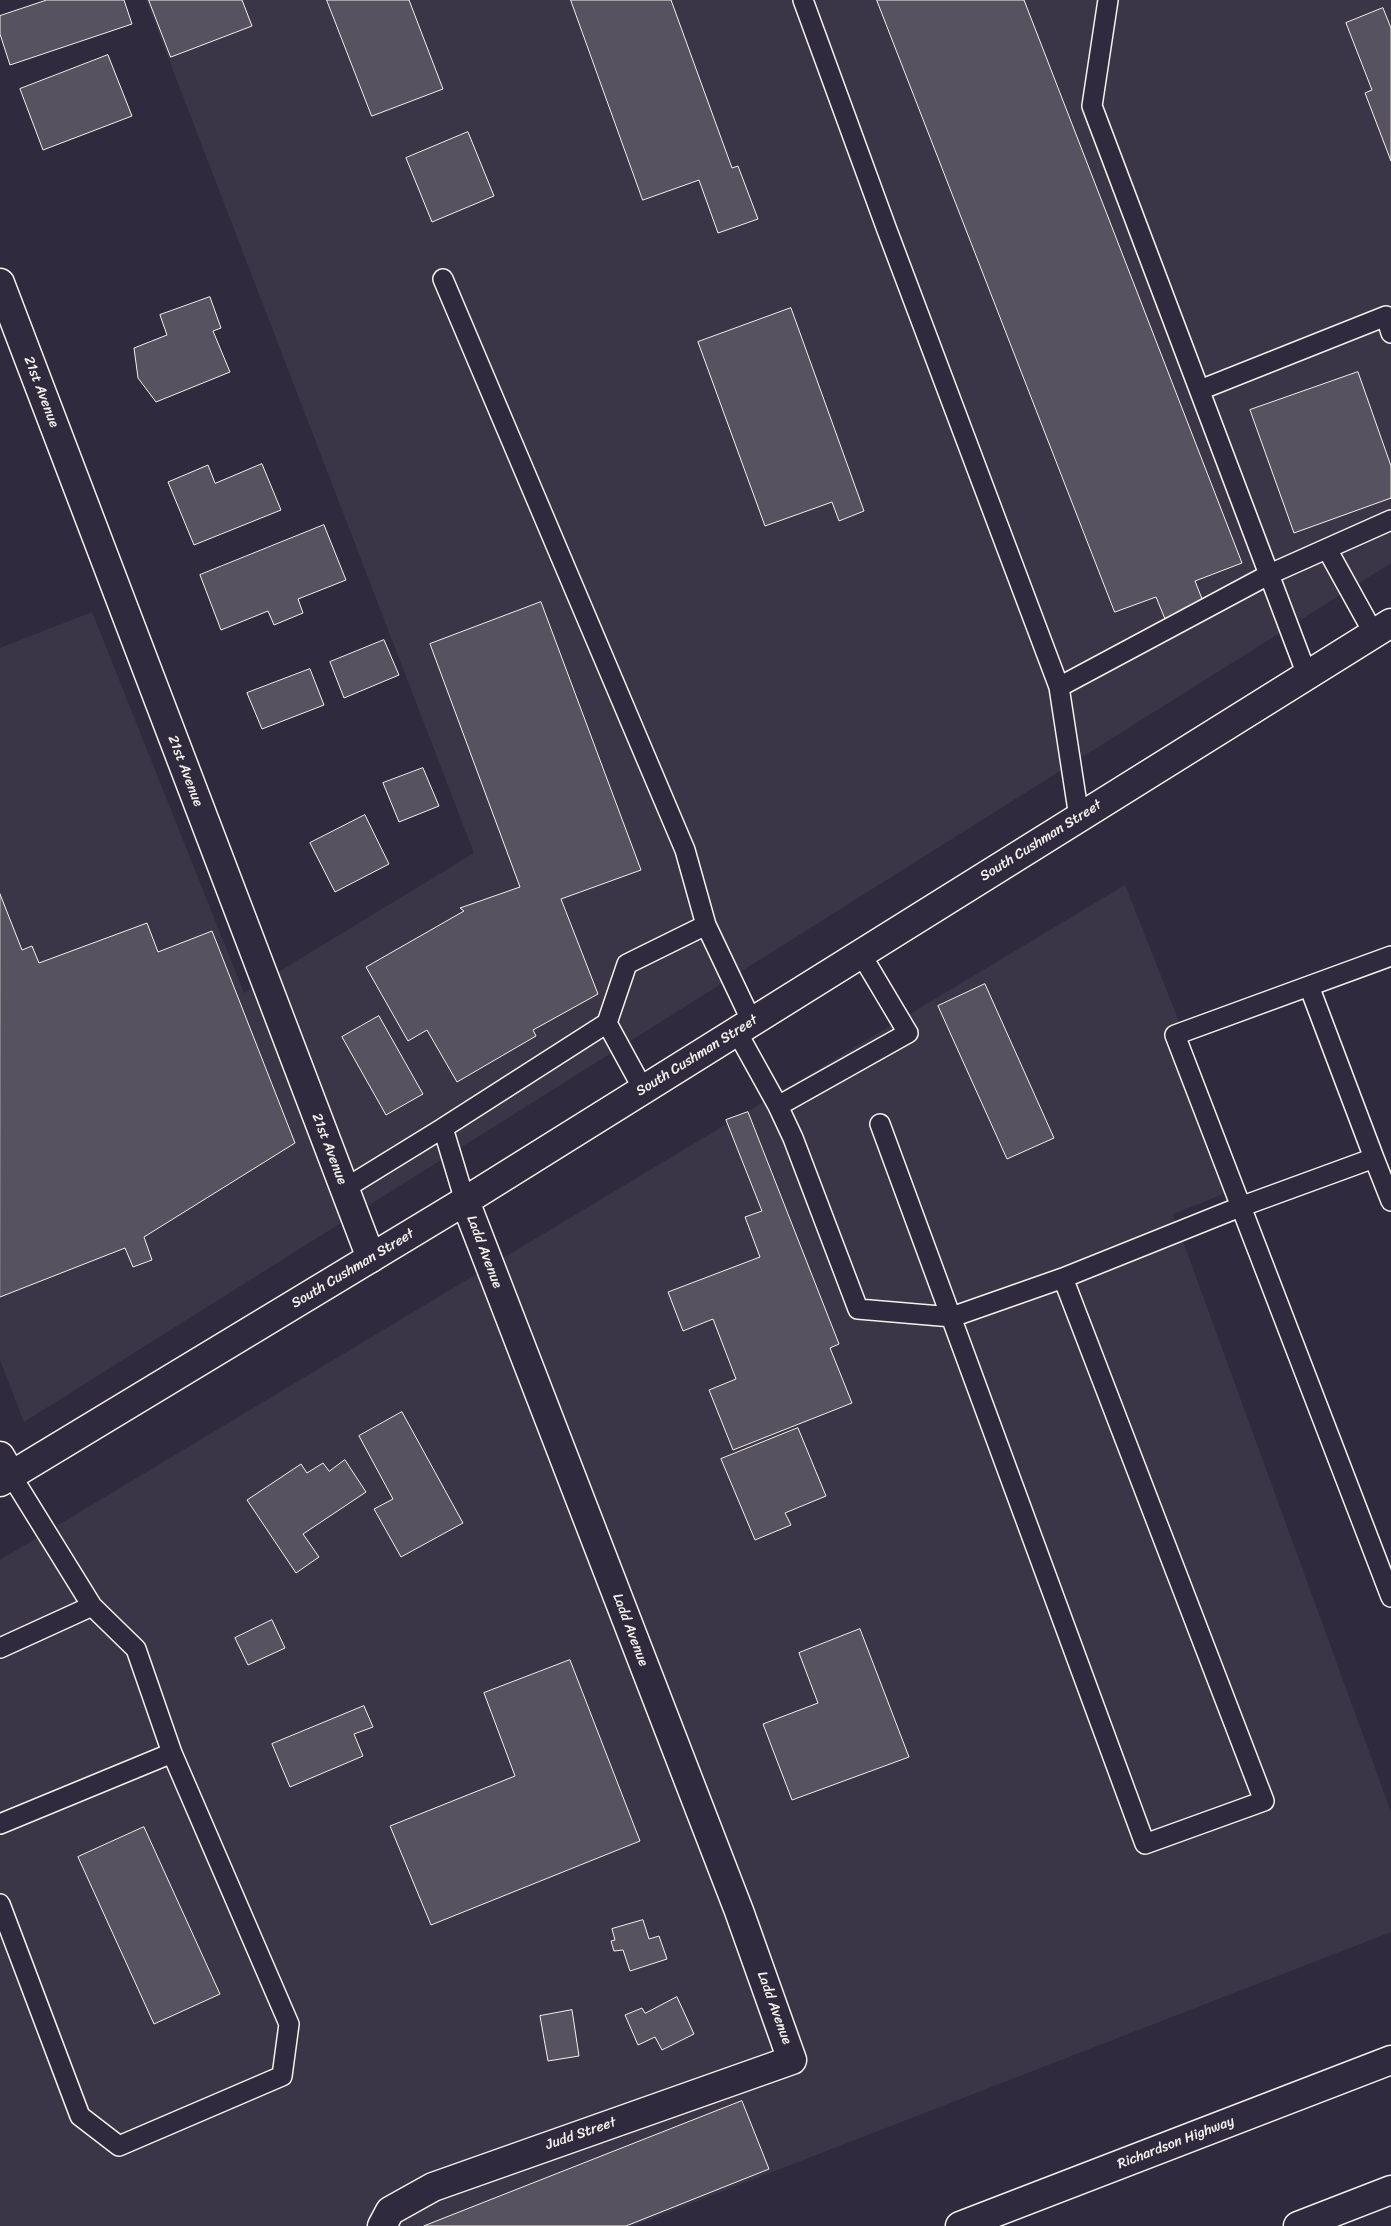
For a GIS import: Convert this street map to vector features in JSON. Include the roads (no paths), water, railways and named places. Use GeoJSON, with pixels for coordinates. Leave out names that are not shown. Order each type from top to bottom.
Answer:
{"type":"FeatureCollection","features":[{"type":"Feature","properties":{"kind":"main road","name":"21st Avenue"},"geometry":{"type":"LineString","coordinates":[[0,283],[371,1258]]}},
{"type":"Feature","properties":{"kind":"main road","name":"South Cushman Street"},"geometry":{"type":"LineString","coordinates":[[4,1471],[371,1258],[465,1201],[1382,628]]}},
{"type":"Feature","properties":{"kind":"main road","name":"Ladd Avenue"},"geometry":{"type":"LineString","coordinates":[[465,1201],[739,1910],[792,2060]]}},
{"type":"Feature","properties":{"kind":"main road","name":"Judd Street"},"geometry":{"type":"LineString","coordinates":[[382,2226],[390,2211],[433,2187],[792,2060]]}},
{"type":"Feature","properties":{"kind":"main road","name":"Richardson Highway"},"geometry":{"type":"LineString","coordinates":[[960,2226],[1391,2060]]}},
{"type":"Feature","properties":{"kind":"main road"},"geometry":{"type":"LineString","coordinates":[[1298,2226],[1391,2190]]}},
{"type":"Feature","properties":{"kind":"lane"},"geometry":{"type":"LineString","coordinates":[[803,0],[887,230],[1059,687],[1079,818]]}},
{"type":"Feature","properties":{"kind":"lane"},"geometry":{"type":"LineString","coordinates":[[1108,0],[1092,106],[1308,675]]}},
{"type":"Feature","properties":{"kind":"lane"},"geometry":{"type":"LineString","coordinates":[[443,279],[685,850],[706,925],[744,1027],[793,1138],[858,1309],[952,1317],[1063,1278],[1240,1207],[1374,1158]]}},
{"type":"Feature","properties":{"kind":"lane"},"geometry":{"type":"LineString","coordinates":[[1200,390],[1386,316],[1391,333]]}},
{"type":"Feature","properties":{"kind":"lane"},"geometry":{"type":"LineString","coordinates":[[1059,687],[1270,574],[1391,520]]}},
{"type":"Feature","properties":{"kind":"lane"},"geometry":{"type":"LineString","coordinates":[[1327,549],[1382,628]]}},
{"type":"Feature","properties":{"kind":"lane"},"geometry":{"type":"LineString","coordinates":[[344,1189],[607,1023],[627,964],[706,925]]}},
{"type":"Feature","properties":{"kind":"lane"},"geometry":{"type":"LineString","coordinates":[[778,1106],[908,1033],[861,954]]}},
{"type":"Feature","properties":{"kind":"lane"},"geometry":{"type":"LineString","coordinates":[[1391,956],[1174,1035],[1391,1597]]}},
{"type":"Feature","properties":{"kind":"lane"},"geometry":{"type":"LineString","coordinates":[[1309,986],[1391,1201]]}},
{"type":"Feature","properties":{"kind":"lane"},"geometry":{"type":"LineString","coordinates":[[607,1023],[643,1089]]}},
{"type":"Feature","properties":{"kind":"lane"},"geometry":{"type":"LineString","coordinates":[[880,1124],[1145,1844],[1264,1801],[1063,1278]]}},
{"type":"Feature","properties":{"kind":"lane"},"geometry":{"type":"LineString","coordinates":[[443,1128],[465,1201]]}},
{"type":"Feature","properties":{"kind":"lane"},"geometry":{"type":"LineString","coordinates":[[0,1904],[80,2116],[120,2146],[282,2076],[288,2024],[172,1753],[136,1649],[92,1606],[4,1471]]}},
{"type":"Feature","properties":{"kind":"lane"},"geometry":{"type":"LineString","coordinates":[[0,1648],[92,1606]]}},
{"type":"Feature","properties":{"kind":"lane"},"geometry":{"type":"LineString","coordinates":[[0,1824],[172,1753]]}}]}
